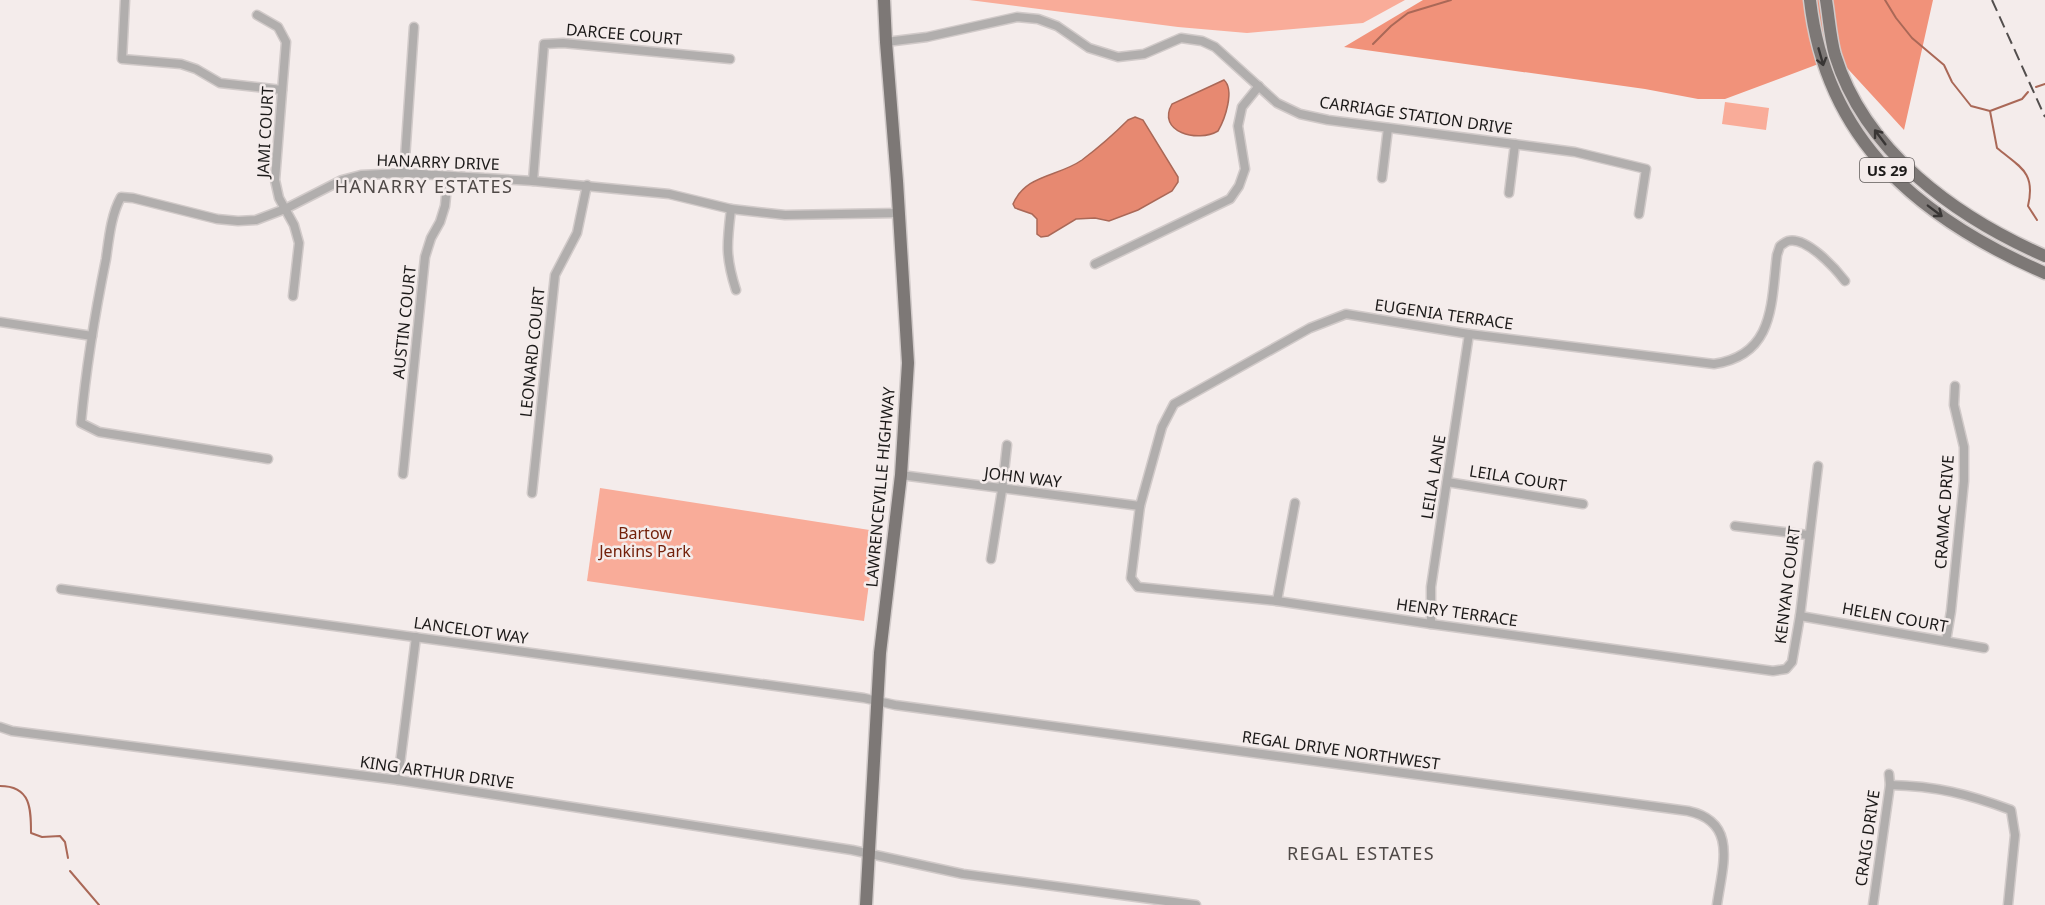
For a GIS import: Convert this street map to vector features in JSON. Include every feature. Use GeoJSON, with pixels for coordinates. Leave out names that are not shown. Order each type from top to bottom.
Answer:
{"type":"FeatureCollection","features":[{"type":"Feature","properties":{"kind":"main road","name":"LAWRENCEVILLE HIGHWAY"},"geometry":{"type":"LineString","coordinates":[[866,905],[880,653],[902,475],[908,363],[885,0]]}},
{"type":"Feature","properties":{"kind":"main road","name":"US 29"},"geometry":{"type":"LineString","coordinates":[[1810,0],[1814,30],[1833,90],[1846,116],[1870,152],[1914,195],[1944,218],[2018,261],[2045,273]]}},
{"type":"Feature","properties":{"kind":"main road","name":"US 29"},"geometry":{"type":"LineString","coordinates":[[1826,0],[1835,54],[1850,89],[1882,140],[1912,172],[1959,209],[2016,243],[2045,256]]}},
{"type":"Feature","properties":{"kind":"street"},"geometry":{"type":"LineString","coordinates":[[125,0],[122,59],[182,64],[220,83],[282,90]]}},
{"type":"Feature","properties":{"kind":"street","name":"JAMI COURT"},"geometry":{"type":"LineString","coordinates":[[257,15],[278,27],[286,42],[275,180],[279,198],[294,225],[299,243],[293,296]]}},
{"type":"Feature","properties":{"kind":"street","name":"CARRIAGE STATION DRIVE"},"geometry":{"type":"LineString","coordinates":[[886,42],[927,37],[1017,17],[1038,19],[1057,26],[1089,48],[1118,57],[1144,54],[1181,38],[1202,40],[1215,47],[1277,103],[1300,114],[1328,120],[1575,152],[1646,168],[1639,214]]}},
{"type":"Feature","properties":{"kind":"street"},"geometry":{"type":"LineString","coordinates":[[404,173],[414,27]]}},
{"type":"Feature","properties":{"kind":"street","name":"DARCEE COURT"},"geometry":{"type":"LineString","coordinates":[[533,181],[544,44],[564,43],[730,59]]}},
{"type":"Feature","properties":{"kind":"street"},"geometry":{"type":"LineString","coordinates":[[1095,264],[1230,199],[1239,186],[1245,169],[1238,126],[1242,107],[1259,86]]}},
{"type":"Feature","properties":{"kind":"street"},"geometry":{"type":"LineString","coordinates":[[1382,178],[1388,128]]}},
{"type":"Feature","properties":{"kind":"street"},"geometry":{"type":"LineString","coordinates":[[1509,193],[1515,144]]}},
{"type":"Feature","properties":{"kind":"street","name":"HANARRY DRIVE"},"geometry":{"type":"LineString","coordinates":[[268,459],[99,432],[81,423],[92,336],[115,208],[121,197],[217,219],[256,220],[285,209],[342,180],[361,175],[404,173],[587,185],[669,194],[731,208],[785,215],[897,213]]}},
{"type":"Feature","properties":{"kind":"street","name":"AUSTIN COURT"},"geometry":{"type":"LineString","coordinates":[[403,474],[425,257],[430,238],[440,222],[445,206],[448,176]]}},
{"type":"Feature","properties":{"kind":"street","name":"LEONARD COURT"},"geometry":{"type":"LineString","coordinates":[[532,493],[555,275],[577,233],[587,185]]}},
{"type":"Feature","properties":{"kind":"street"},"geometry":{"type":"LineString","coordinates":[[731,208],[726,245],[728,266],[736,290]]}},
{"type":"Feature","properties":{"kind":"street","name":"EUGENIA TERRACE"},"geometry":{"type":"LineString","coordinates":[[1160,590],[1138,587],[1131,578],[1140,506],[1162,427],[1174,404],[1310,328],[1346,314],[1469,334],[1714,364],[1727,362],[1746,352],[1767,328],[1780,246],[1789,241],[1799,241],[1812,248],[1845,281]]}},
{"type":"Feature","properties":{"kind":"street"},"geometry":{"type":"LineString","coordinates":[[0,322],[92,336]]}},
{"type":"Feature","properties":{"kind":"street","name":"LEILA LANE"},"geometry":{"type":"LineString","coordinates":[[1431,624],[1431,587],[1469,334]]}},
{"type":"Feature","properties":{"kind":"street","name":"CRAMAC DRIVE"},"geometry":{"type":"LineString","coordinates":[[1946,641],[1964,481],[1964,447],[1954,405],[1954,386]]}},
{"type":"Feature","properties":{"kind":"street"},"geometry":{"type":"LineString","coordinates":[[991,559],[1007,445]]}},
{"type":"Feature","properties":{"kind":"street","name":"KENYAN COURT"},"geometry":{"type":"LineString","coordinates":[[1749,668],[1773,671],[1786,669],[1792,662],[1800,616],[1818,466]]}},
{"type":"Feature","properties":{"kind":"street","name":"JOHN WAY"},"geometry":{"type":"LineString","coordinates":[[902,475],[1140,506]]}},
{"type":"Feature","properties":{"kind":"street","name":"LEILA COURT"},"geometry":{"type":"LineString","coordinates":[[1447,482],[1584,504]]}},
{"type":"Feature","properties":{"kind":"street"},"geometry":{"type":"LineString","coordinates":[[1277,601],[1295,503]]}},
{"type":"Feature","properties":{"kind":"street"},"geometry":{"type":"LineString","coordinates":[[1735,526],[1808,535]]}},
{"type":"Feature","properties":{"kind":"street","name":"LANCELOT WAY"},"geometry":{"type":"LineString","coordinates":[[61,589],[877,701]]}},
{"type":"Feature","properties":{"kind":"street","name":"HENRY TERRACE"},"geometry":{"type":"LineString","coordinates":[[1160,590],[1277,601],[1749,668]]}},
{"type":"Feature","properties":{"kind":"street","name":"HELEN COURT"},"geometry":{"type":"LineString","coordinates":[[1800,616],[1984,648]]}},
{"type":"Feature","properties":{"kind":"street"},"geometry":{"type":"LineString","coordinates":[[398,780],[416,637]]}},
{"type":"Feature","properties":{"kind":"street","name":"REGAL DRIVE NORTHWEST"},"geometry":{"type":"LineString","coordinates":[[877,701],[1699,813],[1713,821],[1723,839],[1717,905]]}},
{"type":"Feature","properties":{"kind":"street","name":"KING ARTHUR DRIVE"},"geometry":{"type":"LineString","coordinates":[[0,727],[12,731],[398,780],[868,853]]}},
{"type":"Feature","properties":{"kind":"street","name":"CRAIG DRIVE"},"geometry":{"type":"LineString","coordinates":[[1873,905],[1890,785],[1889,774]]}},
{"type":"Feature","properties":{"kind":"street"},"geometry":{"type":"LineString","coordinates":[[1890,785],[1926,786],[1976,796],[2010,810],[2015,835],[2008,905]]}},
{"type":"Feature","properties":{"kind":"street"},"geometry":{"type":"LineString","coordinates":[[868,853],[963,874],[1196,905]]}},
{"type":"Feature","properties":{"kind":"green space"},"geometry":{"type":"Polygon","coordinates":[[[969,0],[1405,0],[1363,23],[1247,33],[1178,27],[969,0]]]}},
{"type":"Feature","properties":{"kind":"green space"},"geometry":{"type":"Polygon","coordinates":[[[1725,102],[1769,108],[1766,130],[1722,124],[1725,102]]]}},
{"type":"Feature","properties":{"kind":"green space","name":"Bartow Jenkins Park"},"geometry":{"type":"Polygon","coordinates":[[[600,488],[876,531],[864,621],[587,581],[600,488]]]}},
{"type":"Feature","properties":{"kind":"shaded area"},"geometry":{"type":"Polygon","coordinates":[[[1423,0],[1933,0],[1904,130],[1837,57],[1725,99],[1698,99],[1645,89],[1344,47],[1423,0]]]}},
{"type":"Feature","properties":{"kind":"shaded area"},"geometry":{"type":"Polygon","coordinates":[[[1224,80],[1229,90],[1229,97],[1218,131],[1200,136],[1190,135],[1174,128],[1169,114],[1172,104],[1224,80]]]}},
{"type":"Feature","properties":{"kind":"shaded area"},"geometry":{"type":"Polygon","coordinates":[[[1135,117],[1143,120],[1178,177],[1178,182],[1172,191],[1138,210],[1109,221],[1095,218],[1076,219],[1048,236],[1041,237],[1037,234],[1037,219],[1032,214],[1015,208],[1013,204],[1019,194],[1034,181],[1073,166],[1106,141],[1128,120],[1135,117]]]}},
{"type":"Feature","properties":{"kind":"waterway"},"geometry":{"type":"LineString","coordinates":[[1373,44],[1408,13],[1451,0]]}},
{"type":"Feature","properties":{"kind":"waterway"},"geometry":{"type":"LineString","coordinates":[[1885,0],[1912,38],[1944,65],[1952,82],[1971,106],[1990,111]]}},
{"type":"Feature","properties":{"kind":"waterway"},"geometry":{"type":"LineString","coordinates":[[2036,87],[2045,84]]}},
{"type":"Feature","properties":{"kind":"waterway"},"geometry":{"type":"LineString","coordinates":[[1990,111],[2022,99],[2028,92]]}},
{"type":"Feature","properties":{"kind":"waterway"},"geometry":{"type":"LineString","coordinates":[[1990,111],[1997,148],[2019,166],[2028,178],[2030,185],[2028,206],[2037,220]]}},
{"type":"Feature","properties":{"kind":"waterway"},"geometry":{"type":"LineString","coordinates":[[0,786],[18,790],[23,795],[27,800],[31,816],[31,833],[42,837],[60,836],[65,842],[68,858]]}},
{"type":"Feature","properties":{"kind":"waterway"},"geometry":{"type":"LineString","coordinates":[[70,871],[99,905]]}},
{"type":"Feature","properties":{"kind":"railway"},"geometry":{"type":"LineString","coordinates":[[1992,0],[2045,117]]}},
{"type":"Feature","properties":{"kind":"district","name":"HANARRY ESTATES"},"geometry":{"type":"Point","coordinates":[424,186]}},
{"type":"Feature","properties":{"kind":"district","name":"REGAL ESTATES"},"geometry":{"type":"Point","coordinates":[1361,853]}}]}
